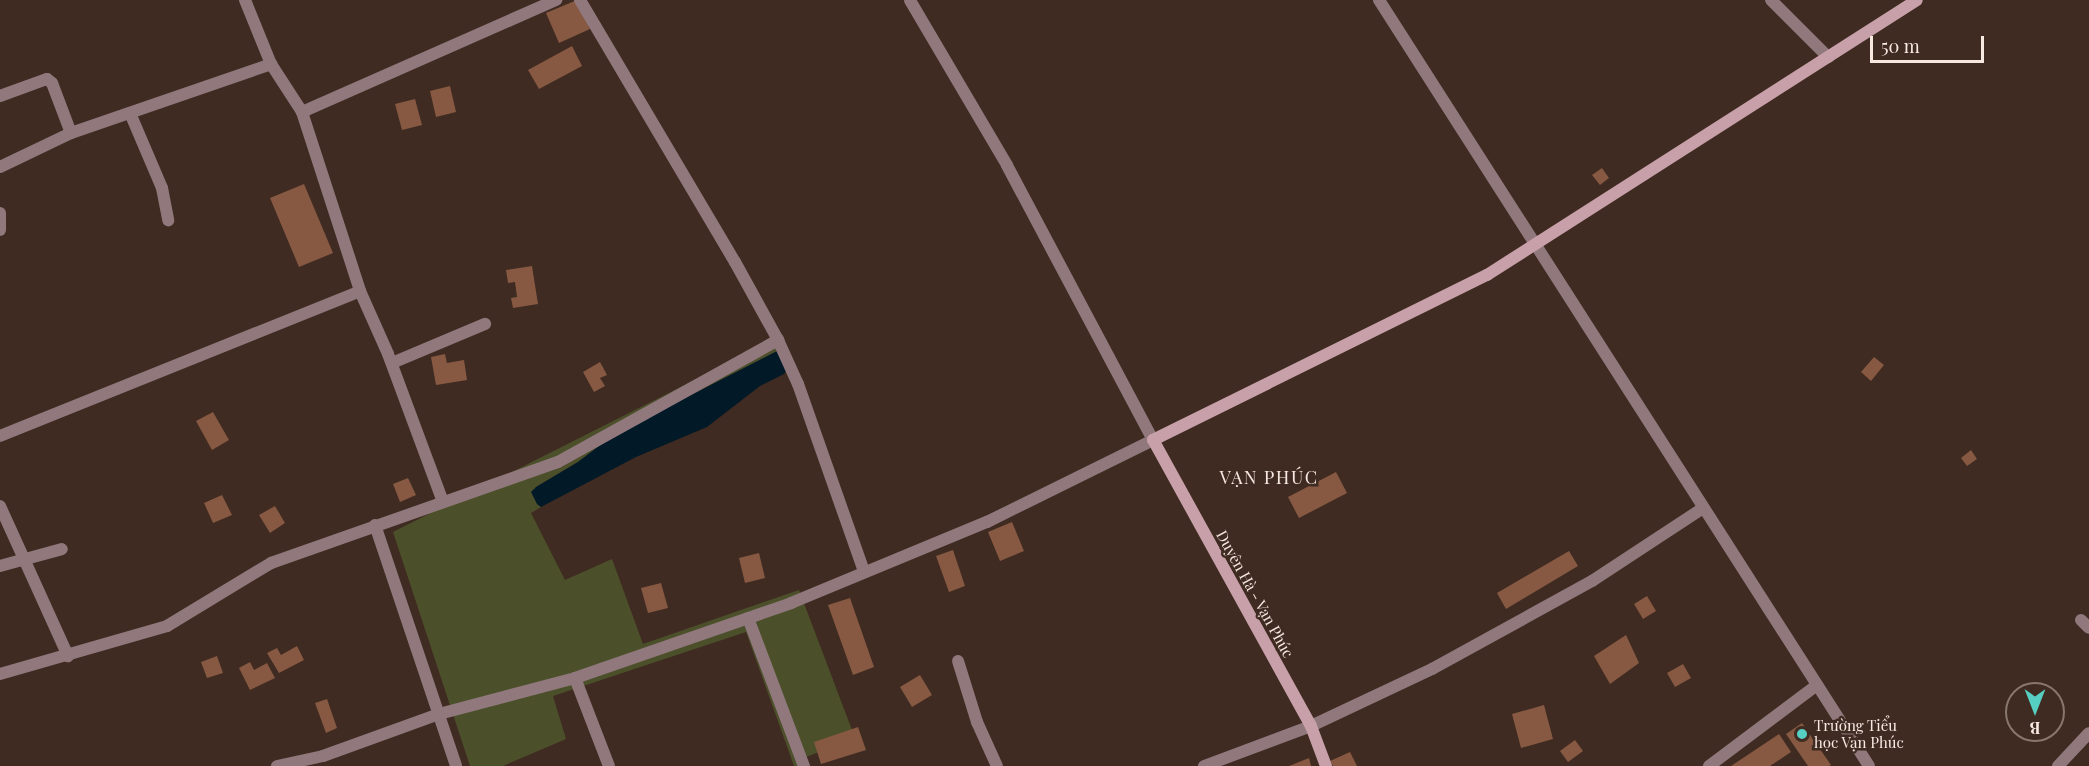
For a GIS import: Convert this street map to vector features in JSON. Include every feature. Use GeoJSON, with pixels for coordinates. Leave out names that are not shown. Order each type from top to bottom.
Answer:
{"type":"FeatureCollection","features":[{"type":"Feature","properties":{"kind":"street"},"geometry":{"type":"LineString","coordinates":[[245,0],[272,64],[302,112],[360,291],[392,363],[443,502]]}},
{"type":"Feature","properties":{"kind":"street"},"geometry":{"type":"LineString","coordinates":[[302,112],[556,0]]}},
{"type":"Feature","properties":{"kind":"street"},"geometry":{"type":"LineString","coordinates":[[580,0],[735,262],[778,340],[798,384],[864,570]]}},
{"type":"Feature","properties":{"kind":"street"},"geometry":{"type":"LineString","coordinates":[[910,0],[1007,165],[1153,440]]}},
{"type":"Feature","properties":{"kind":"street"},"geometry":{"type":"LineString","coordinates":[[1379,0],[1869,766]]}},
{"type":"Feature","properties":{"kind":"street"},"geometry":{"type":"LineString","coordinates":[[1771,0],[1828,57]]}},
{"type":"Feature","properties":{"kind":"street"},"geometry":{"type":"LineString","coordinates":[[277,766],[324,756],[439,714],[574,678],[792,603],[864,570],[987,522],[1487,275],[1917,0]]}},
{"type":"Feature","properties":{"kind":"street"},"geometry":{"type":"LineString","coordinates":[[0,167],[71,133],[272,64]]}},
{"type":"Feature","properties":{"kind":"street"},"geometry":{"type":"LineString","coordinates":[[0,96],[47,79],[52,83],[71,133]]}},
{"type":"Feature","properties":{"kind":"street"},"geometry":{"type":"LineString","coordinates":[[130,113],[162,188],[168,220]]}},
{"type":"Feature","properties":{"kind":"street"},"geometry":{"type":"LineString","coordinates":[[0,213],[0,230]]}},
{"type":"Feature","properties":{"kind":"street"},"geometry":{"type":"LineString","coordinates":[[0,436],[360,291]]}},
{"type":"Feature","properties":{"kind":"street"},"geometry":{"type":"LineString","coordinates":[[392,363],[485,324]]}},
{"type":"Feature","properties":{"kind":"street"},"geometry":{"type":"LineString","coordinates":[[0,674],[168,626],[272,563],[558,462],[778,340]]}},
{"type":"Feature","properties":{"kind":"street","name":"Duyên Hà - Vạn Phúc"},"geometry":{"type":"LineString","coordinates":[[1153,440],[1311,726],[1326,766]]}},
{"type":"Feature","properties":{"kind":"street"},"geometry":{"type":"LineString","coordinates":[[0,506],[68,656]]}},
{"type":"Feature","properties":{"kind":"street"},"geometry":{"type":"LineString","coordinates":[[1204,766],[1311,726],[1432,669],[1582,586],[1703,508]]}},
{"type":"Feature","properties":{"kind":"street"},"geometry":{"type":"LineString","coordinates":[[375,525],[456,766]]}},
{"type":"Feature","properties":{"kind":"street"},"geometry":{"type":"LineString","coordinates":[[0,566],[62,549]]}},
{"type":"Feature","properties":{"kind":"street"},"geometry":{"type":"LineString","coordinates":[[748,618],[804,766]]}},
{"type":"Feature","properties":{"kind":"street"},"geometry":{"type":"LineString","coordinates":[[958,661],[976,722],[997,766]]}},
{"type":"Feature","properties":{"kind":"street"},"geometry":{"type":"LineString","coordinates":[[574,678],[609,766]]}},
{"type":"Feature","properties":{"kind":"street"},"geometry":{"type":"LineString","coordinates":[[1709,766],[1817,686]]}},
{"type":"Feature","properties":{"kind":"street"},"geometry":{"type":"LineString","coordinates":[[2058,766],[2089,733]]}},
{"type":"Feature","properties":{"kind":"green space"},"geometry":{"type":"Polygon","coordinates":[[[776,339],[781,353],[776,352],[615,434],[578,462],[536,487],[537,504],[541,507],[531,513],[565,580],[612,559],[643,644],[799,590],[855,738],[806,757],[809,766],[794,766],[746,632],[553,696],[566,739],[503,766],[470,766],[393,532],[776,339]]]}},
{"type":"Feature","properties":{"kind":"water"},"geometry":{"type":"Polygon","coordinates":[[[777,351],[781,353],[786,371],[784,374],[760,386],[707,427],[636,457],[541,507],[537,504],[531,492],[536,487],[578,462],[615,434],[777,351]]]}},
{"type":"Feature","properties":{"kind":"building"},"geometry":{"type":"Polygon","coordinates":[[[577,0],[590,29],[559,43],[546,13],[577,0]]]}},
{"type":"Feature","properties":{"kind":"building"},"geometry":{"type":"Polygon","coordinates":[[[572,46],[582,66],[539,89],[528,70],[572,46]]]}},
{"type":"Feature","properties":{"kind":"building"},"geometry":{"type":"Polygon","coordinates":[[[450,86],[456,112],[436,117],[430,91],[450,86]]]}},
{"type":"Feature","properties":{"kind":"building"},"geometry":{"type":"Polygon","coordinates":[[[415,99],[422,125],[402,130],[395,104],[415,99]]]}},
{"type":"Feature","properties":{"kind":"building"},"geometry":{"type":"Polygon","coordinates":[[[1602,168],[1609,178],[1600,185],[1592,175],[1602,168]]]}},
{"type":"Feature","properties":{"kind":"building"},"geometry":{"type":"Polygon","coordinates":[[[304,184],[333,253],[299,267],[270,198],[304,184]]]}},
{"type":"Feature","properties":{"kind":"building"},"geometry":{"type":"Polygon","coordinates":[[[532,266],[538,304],[513,308],[511,298],[517,297],[515,282],[508,283],[506,270],[532,266]]]}},
{"type":"Feature","properties":{"kind":"building"},"geometry":{"type":"Polygon","coordinates":[[[445,354],[447,363],[464,360],[467,380],[436,385],[431,357],[445,354]]]}},
{"type":"Feature","properties":{"kind":"building"},"geometry":{"type":"Polygon","coordinates":[[[1874,357],[1884,365],[1871,381],[1861,372],[1874,357]]]}},
{"type":"Feature","properties":{"kind":"building"},"geometry":{"type":"Polygon","coordinates":[[[600,362],[607,375],[600,378],[605,386],[594,392],[583,372],[600,362]]]}},
{"type":"Feature","properties":{"kind":"building"},"geometry":{"type":"Polygon","coordinates":[[[213,412],[229,440],[212,450],[196,421],[213,412]]]}},
{"type":"Feature","properties":{"kind":"building"},"geometry":{"type":"Polygon","coordinates":[[[1971,450],[1977,459],[1967,466],[1961,458],[1971,450]]]}},
{"type":"Feature","properties":{"kind":"building"},"geometry":{"type":"Polygon","coordinates":[[[1336,472],[1347,493],[1299,518],[1288,497],[1336,472]]]}},
{"type":"Feature","properties":{"kind":"building"},"geometry":{"type":"Polygon","coordinates":[[[408,478],[416,495],[400,502],[393,484],[408,478]]]}},
{"type":"Feature","properties":{"kind":"building"},"geometry":{"type":"Polygon","coordinates":[[[222,495],[232,515],[213,523],[204,503],[222,495]]]}},
{"type":"Feature","properties":{"kind":"building"},"geometry":{"type":"Polygon","coordinates":[[[275,506],[285,523],[270,533],[259,515],[275,506]]]}},
{"type":"Feature","properties":{"kind":"building"},"geometry":{"type":"Polygon","coordinates":[[[1012,522],[1024,551],[1000,561],[988,532],[1012,522]]]}},
{"type":"Feature","properties":{"kind":"building"},"geometry":{"type":"Polygon","coordinates":[[[953,550],[965,586],[949,592],[936,556],[953,550]]]}},
{"type":"Feature","properties":{"kind":"building"},"geometry":{"type":"Polygon","coordinates":[[[1569,551],[1578,566],[1506,609],[1497,593],[1569,551]]]}},
{"type":"Feature","properties":{"kind":"building"},"geometry":{"type":"Polygon","coordinates":[[[759,553],[765,578],[745,583],[739,558],[759,553]]]}},
{"type":"Feature","properties":{"kind":"building"},"geometry":{"type":"Polygon","coordinates":[[[661,583],[668,608],[648,613],[641,588],[661,583]]]}},
{"type":"Feature","properties":{"kind":"building"},"geometry":{"type":"Polygon","coordinates":[[[1647,596],[1656,611],[1643,619],[1634,604],[1647,596]]]}},
{"type":"Feature","properties":{"kind":"building"},"geometry":{"type":"Polygon","coordinates":[[[850,598],[874,667],[853,675],[828,605],[850,598]]]}},
{"type":"Feature","properties":{"kind":"building"},"geometry":{"type":"Polygon","coordinates":[[[1626,635],[1639,663],[1610,684],[1594,656],[1626,635]]]}},
{"type":"Feature","properties":{"kind":"building"},"geometry":{"type":"Polygon","coordinates":[[[297,646],[304,660],[279,673],[267,653],[277,648],[281,655],[297,646]]]}},
{"type":"Feature","properties":{"kind":"building"},"geometry":{"type":"Polygon","coordinates":[[[217,656],[223,673],[207,678],[201,662],[217,656]]]}},
{"type":"Feature","properties":{"kind":"building"},"geometry":{"type":"Polygon","coordinates":[[[250,662],[254,670],[267,663],[275,678],[250,690],[239,668],[250,662]]]}},
{"type":"Feature","properties":{"kind":"building"},"geometry":{"type":"Polygon","coordinates":[[[1683,664],[1691,678],[1675,687],[1667,673],[1683,664]]]}},
{"type":"Feature","properties":{"kind":"building"},"geometry":{"type":"Polygon","coordinates":[[[920,675],[932,695],[912,707],[900,687],[920,675]]]}},
{"type":"Feature","properties":{"kind":"building"},"geometry":{"type":"Polygon","coordinates":[[[327,699],[337,728],[326,733],[315,703],[327,699]]]}},
{"type":"Feature","properties":{"kind":"building"},"geometry":{"type":"Polygon","coordinates":[[[1544,705],[1553,739],[1521,748],[1512,714],[1544,705]]]}},
{"type":"Feature","properties":{"kind":"building"},"geometry":{"type":"Polygon","coordinates":[[[1802,723],[1831,765],[1808,766],[1786,734],[1802,723]]]}},
{"type":"Feature","properties":{"kind":"building"},"geometry":{"type":"Polygon","coordinates":[[[858,727],[866,750],[821,764],[814,742],[858,727]]]}},
{"type":"Feature","properties":{"kind":"building"},"geometry":{"type":"Polygon","coordinates":[[[1779,734],[1791,752],[1770,766],[1731,766],[1779,734]]]}},
{"type":"Feature","properties":{"kind":"building"},"geometry":{"type":"Polygon","coordinates":[[[1575,740],[1583,751],[1568,762],[1560,751],[1575,740]]]}},
{"type":"Feature","properties":{"kind":"building"},"geometry":{"type":"Polygon","coordinates":[[[1350,752],[1357,766],[1333,766],[1330,761],[1350,752]]]}},
{"type":"Feature","properties":{"kind":"building"},"geometry":{"type":"Polygon","coordinates":[[[1309,758],[1311,766],[1289,766],[1309,758]]]}},
{"type":"Feature","properties":{"kind":"place","name":"Trường Tiểu học Vạn Phúc"},"geometry":{"type":"Point","coordinates":[1802,734]}},
{"type":"Feature","properties":{"kind":"district","name":"VẠN PHÚC"},"geometry":{"type":"Point","coordinates":[1269,477]}}]}
